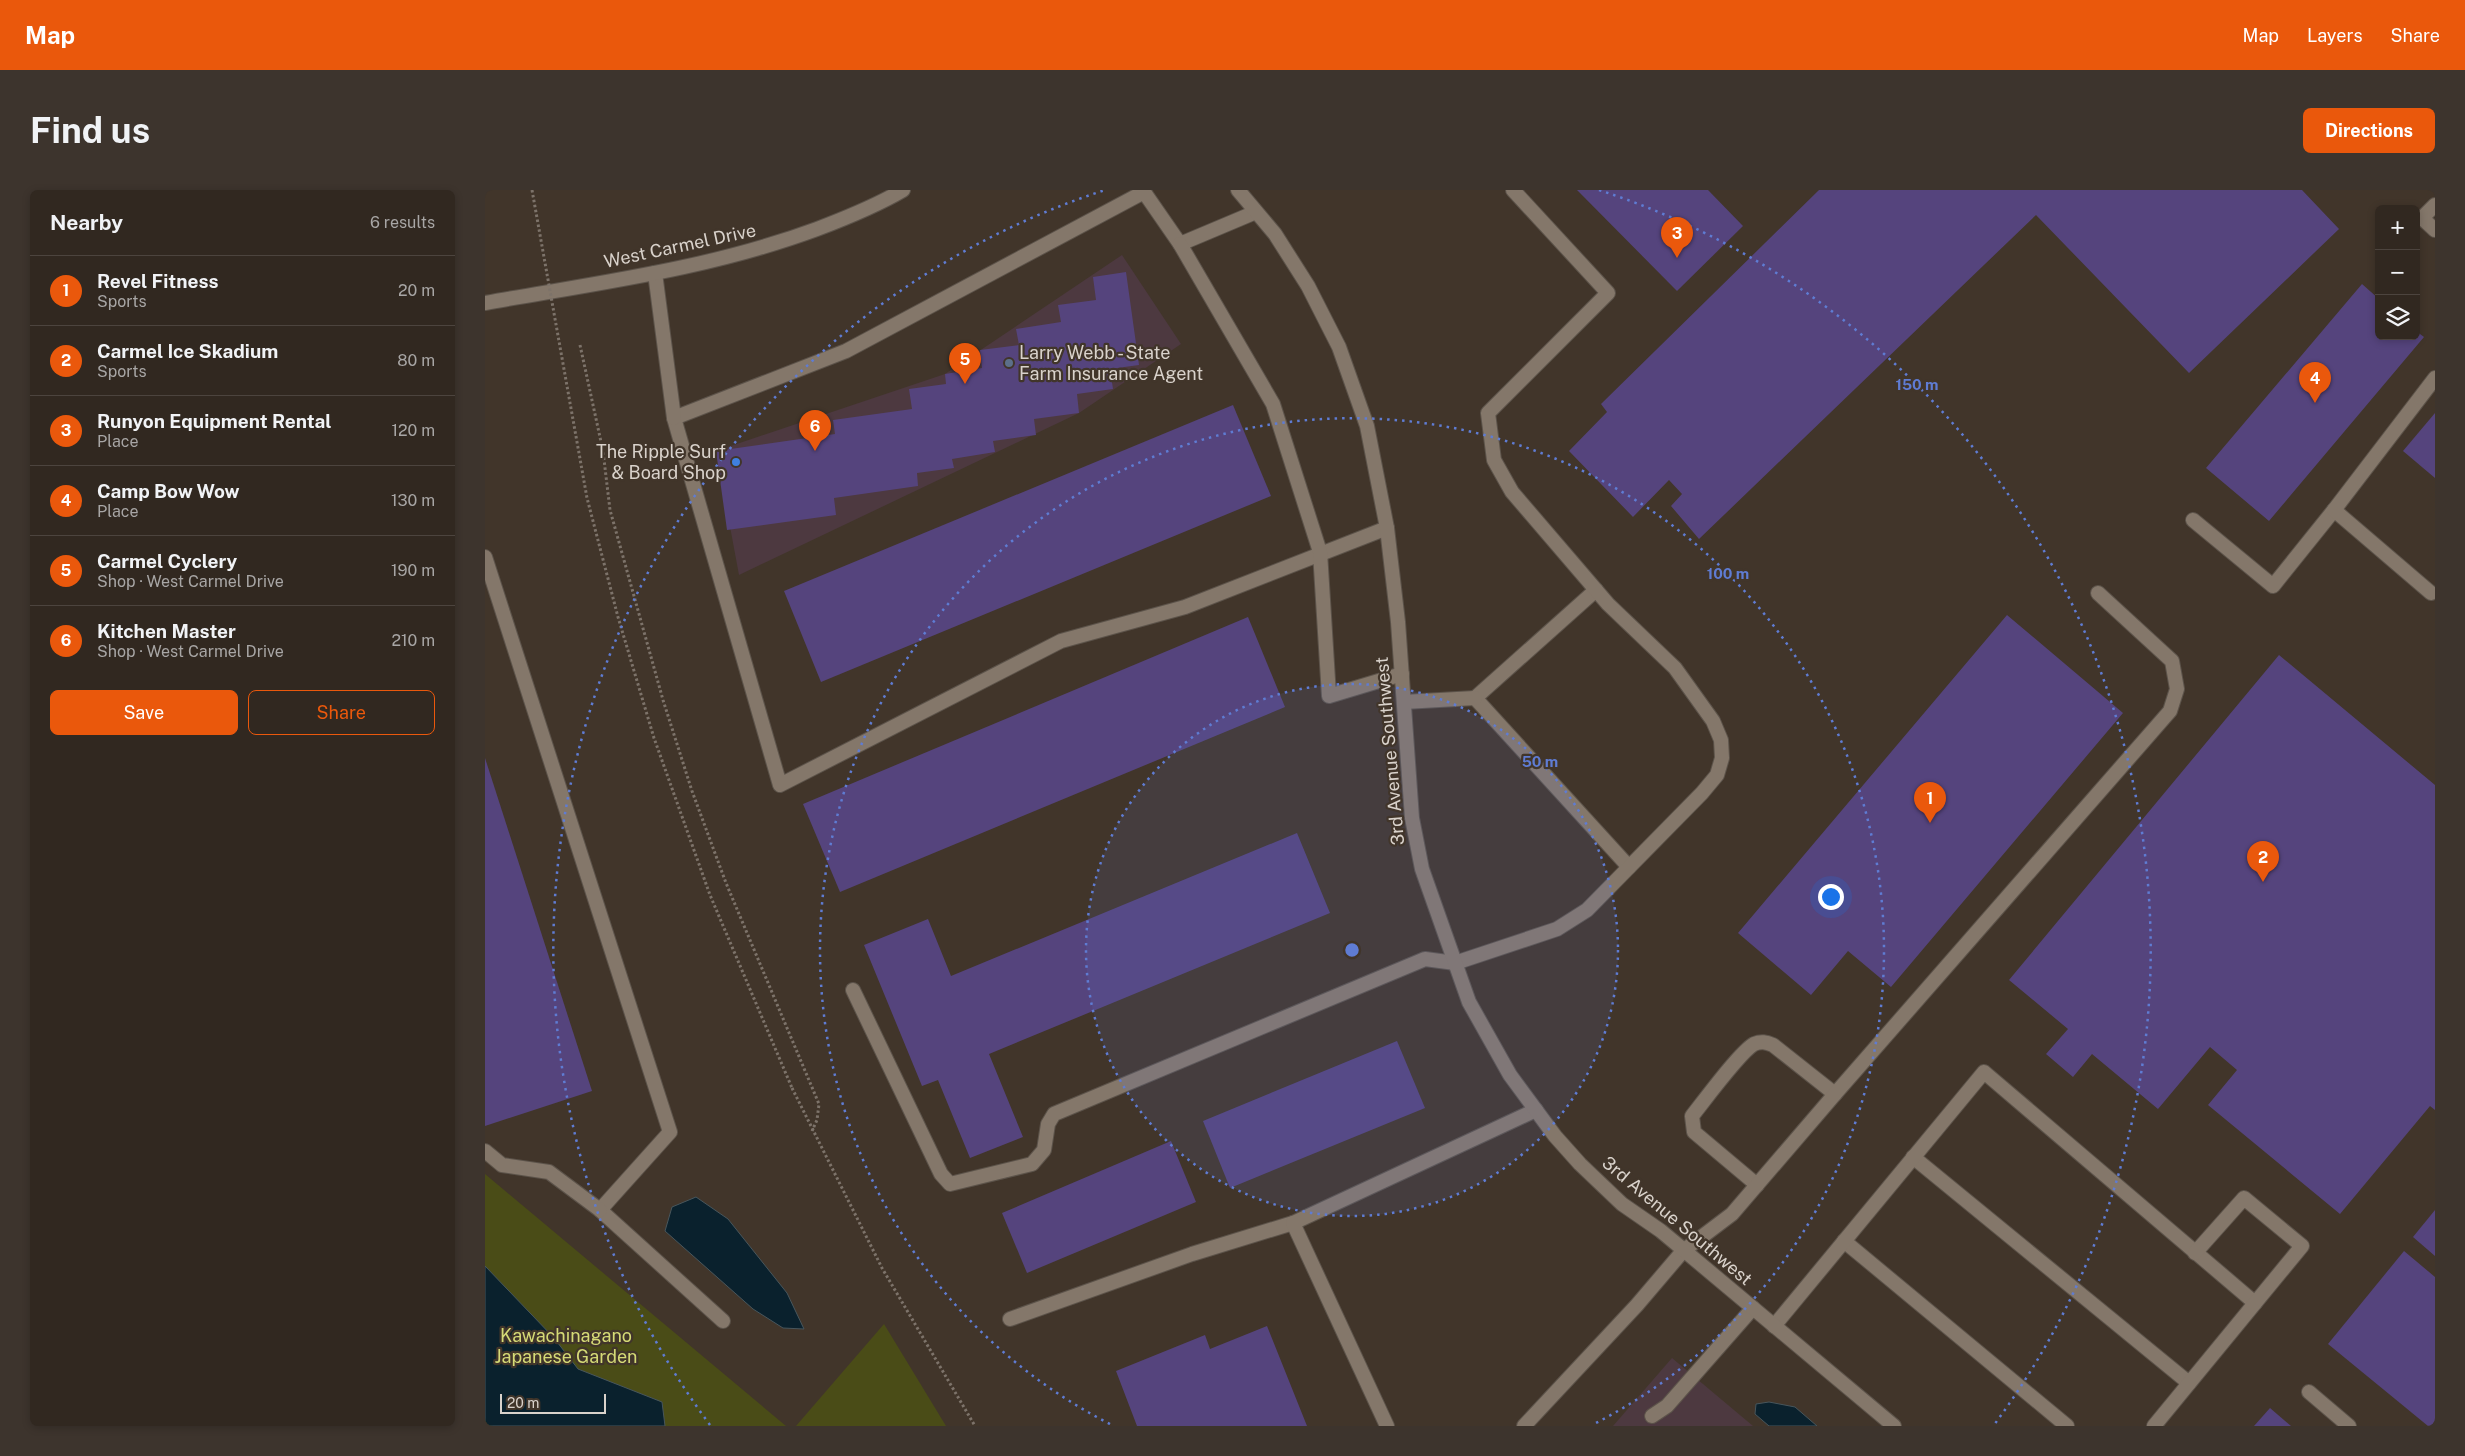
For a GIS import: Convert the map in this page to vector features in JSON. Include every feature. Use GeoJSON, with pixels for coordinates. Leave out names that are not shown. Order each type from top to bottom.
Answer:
{"type":"FeatureCollection","features":[{"type":"Feature","properties":{"kind":"street","name":"West Carmel Drive"},"geometry":{"type":"LineString","coordinates":[[485,303],[702,264],[771,246],[835,222],[903,190]]}},
{"type":"Feature","properties":{"kind":"street","name":"3rd Avenue Southwest"},"geometry":{"type":"LineString","coordinates":[[1238,190],[1275,234],[1308,286],[1339,347],[1367,426],[1387,528],[1402,674],[1412,818],[1422,869],[1469,1002],[1510,1075],[1555,1136],[1587,1171],[1622,1204],[1661,1231],[1894,1426]]}},
{"type":"Feature","properties":{"kind":"street"},"geometry":{"type":"LineString","coordinates":[[853,990],[941,1174],[950,1184],[1032,1164],[1044,1150],[1048,1124],[1054,1114],[1425,959],[1455,963],[1557,929],[1587,910],[1702,793],[1717,775],[1722,758],[1721,740],[1713,721],[1675,668],[1596,590],[1512,492],[1494,460],[1488,412],[1607,293],[1513,190]]}},
{"type":"Feature","properties":{"kind":"street"},"geometry":{"type":"LineString","coordinates":[[674,418],[846,351],[1144,192],[1180,244],[1273,404],[1320,552],[1329,696],[1402,674]]}},
{"type":"Feature","properties":{"kind":"street"},"geometry":{"type":"LineString","coordinates":[[2435,205],[2422,218],[2435,230]]}},
{"type":"Feature","properties":{"kind":"street"},"geometry":{"type":"LineString","coordinates":[[1180,244],[1256,212]]}},
{"type":"Feature","properties":{"kind":"street"},"geometry":{"type":"LineString","coordinates":[[655,273],[674,418],[781,785],[1061,641],[1185,607],[1320,552],[1387,528]]}},
{"type":"Feature","properties":{"kind":"street"},"geometry":{"type":"LineString","coordinates":[[2193,520],[2273,586],[2435,378]]}},
{"type":"Feature","properties":{"kind":"street"},"geometry":{"type":"LineString","coordinates":[[2334,510],[2431,593]]}},
{"type":"Feature","properties":{"kind":"street"},"geometry":{"type":"LineString","coordinates":[[485,557],[670,1132],[600,1210]]}},
{"type":"Feature","properties":{"kind":"street"},"geometry":{"type":"LineString","coordinates":[[1404,702],[1475,698],[1596,590]]}},
{"type":"Feature","properties":{"kind":"street"},"geometry":{"type":"LineString","coordinates":[[1523,1426],[1637,1305],[1683,1251],[1732,1214],[2171,711],[2177,689],[2172,662],[2099,593]]}},
{"type":"Feature","properties":{"kind":"street"},"geometry":{"type":"LineString","coordinates":[[1475,698],[1629,867]]}},
{"type":"Feature","properties":{"kind":"street"},"geometry":{"type":"LineString","coordinates":[[1757,1185],[1694,1132],[1692,1116],[1744,1054],[1754,1044],[1764,1042],[1773,1045],[1835,1094]]}},
{"type":"Feature","properties":{"kind":"street"},"geometry":{"type":"LineString","coordinates":[[1774,1326],[1984,1072],[2255,1304]]}},
{"type":"Feature","properties":{"kind":"street"},"geometry":{"type":"LineString","coordinates":[[1010,1319],[1192,1254],[1293,1223],[1536,1110]]}},
{"type":"Feature","properties":{"kind":"street"},"geometry":{"type":"LineString","coordinates":[[485,1150],[502,1165],[549,1172],[600,1210],[723,1321]]}},
{"type":"Feature","properties":{"kind":"street"},"geometry":{"type":"LineString","coordinates":[[1913,1157],[2189,1383]]}},
{"type":"Feature","properties":{"kind":"street"},"geometry":{"type":"LineString","coordinates":[[2154,1426],[2302,1246],[2244,1198],[2195,1253]]}},
{"type":"Feature","properties":{"kind":"street"},"geometry":{"type":"LineString","coordinates":[[1293,1223],[1387,1426]]}},
{"type":"Feature","properties":{"kind":"street"},"geometry":{"type":"LineString","coordinates":[[1844,1241],[2067,1426]]}},
{"type":"Feature","properties":{"kind":"street"},"geometry":{"type":"LineString","coordinates":[[1652,1416],[1673,1399],[1753,1308]]}},
{"type":"Feature","properties":{"kind":"street"},"geometry":{"type":"LineString","coordinates":[[2309,1392],[2349,1426]]}},
{"type":"Feature","properties":{"kind":"path"},"geometry":{"type":"LineString","coordinates":[[532,190],[587,498],[618,617],[654,738],[710,895],[812,1131],[882,1268],[975,1426]]}},
{"type":"Feature","properties":{"kind":"path"},"geometry":{"type":"LineString","coordinates":[[580,344],[603,451],[610,510],[660,692],[692,791],[726,883],[819,1104],[817,1120],[812,1131]]}},
{"type":"Feature","properties":{"kind":"shaded area"},"geometry":{"type":"Polygon","coordinates":[[[1122,255],[1181,344],[1079,413],[739,575],[716,451],[945,374],[1122,255]]]}},
{"type":"Feature","properties":{"kind":"shaded area"},"geometry":{"type":"Polygon","coordinates":[[[1672,1358],[1753,1426],[1613,1426],[1672,1358]]]}},
{"type":"Feature","properties":{"kind":"green space","name":"Kawachinagano Japanese Garden"},"geometry":{"type":"Polygon","coordinates":[[[485,1174],[786,1426],[485,1426],[485,1174]]]}},
{"type":"Feature","properties":{"kind":"green space"},"geometry":{"type":"Polygon","coordinates":[[[884,1324],[946,1426],[796,1426],[884,1324]]]}},
{"type":"Feature","properties":{"kind":"water"},"geometry":{"type":"Polygon","coordinates":[[[696,1197],[728,1219],[787,1293],[804,1329],[783,1328],[753,1309],[665,1231],[672,1207],[696,1197]]]}},
{"type":"Feature","properties":{"kind":"water"},"geometry":{"type":"Polygon","coordinates":[[[485,1266],[554,1338],[578,1369],[662,1402],[665,1426],[485,1426],[485,1266]]]}},
{"type":"Feature","properties":{"kind":"water"},"geometry":{"type":"Polygon","coordinates":[[[1769,1402],[1795,1407],[1817,1426],[1769,1426],[1755,1414],[1756,1404],[1769,1402]]]}},
{"type":"Feature","properties":{"kind":"building"},"geometry":{"type":"Polygon","coordinates":[[[1577,190],[1708,190],[1743,226],[1677,291],[1577,190]]]}},
{"type":"Feature","properties":{"kind":"building"},"geometry":{"type":"Polygon","coordinates":[[[1819,190],[2302,190],[2339,229],[2189,373],[2036,215],[1699,539],[1671,506],[1682,494],[1669,480],[1633,517],[1569,451],[1607,412],[1601,404],[1819,190]]]}},
{"type":"Feature","properties":{"kind":"building"},"geometry":{"type":"Polygon","coordinates":[[[1126,272],[1139,365],[1110,369],[1113,389],[1077,394],[1079,413],[1034,419],[1036,435],[993,441],[995,452],[952,459],[954,468],[917,473],[918,486],[834,498],[836,515],[727,530],[716,451],[835,434],[833,420],[912,409],[909,389],[946,384],[945,374],[982,368],[980,350],[1019,345],[1016,329],[1061,322],[1058,305],[1096,300],[1093,277],[1126,272]]]}},
{"type":"Feature","properties":{"kind":"building"},"geometry":{"type":"Polygon","coordinates":[[[2362,284],[2375,295],[2375,340],[2420,340],[2420,334],[2424,337],[2269,521],[2206,468],[2362,284]]]}},
{"type":"Feature","properties":{"kind":"building"},"geometry":{"type":"Polygon","coordinates":[[[1233,405],[1271,496],[821,682],[784,591],[1233,405]]]}},
{"type":"Feature","properties":{"kind":"building"},"geometry":{"type":"Polygon","coordinates":[[[2435,413],[2435,478],[2403,451],[2435,413]]]}},
{"type":"Feature","properties":{"kind":"building"},"geometry":{"type":"Polygon","coordinates":[[[2007,615],[2123,713],[1891,987],[1848,951],[1811,995],[1738,933],[2007,615]]]}},
{"type":"Feature","properties":{"kind":"building"},"geometry":{"type":"Polygon","coordinates":[[[1248,617],[1285,707],[840,892],[803,804],[1248,617]]]}},
{"type":"Feature","properties":{"kind":"building"},"geometry":{"type":"Polygon","coordinates":[[[2279,655],[2435,785],[2435,1110],[2430,1106],[2340,1214],[2208,1105],[2237,1070],[2210,1047],[2158,1109],[2092,1054],[2073,1077],[2046,1054],[2068,1029],[2009,980],[2279,655]]]}},
{"type":"Feature","properties":{"kind":"building"},"geometry":{"type":"Polygon","coordinates":[[[485,758],[592,1091],[485,1126],[485,758]]]}},
{"type":"Feature","properties":{"kind":"building"},"geometry":{"type":"Polygon","coordinates":[[[1297,833],[1330,913],[989,1054],[1023,1137],[970,1158],[938,1080],[922,1086],[864,945],[928,919],[951,976],[1297,833]]]}},
{"type":"Feature","properties":{"kind":"building"},"geometry":{"type":"Polygon","coordinates":[[[1397,1041],[1425,1108],[1230,1188],[1203,1121],[1397,1041]]]}},
{"type":"Feature","properties":{"kind":"building"},"geometry":{"type":"Polygon","coordinates":[[[1171,1141],[1196,1202],[1027,1273],[1002,1213],[1171,1141]]]}},
{"type":"Feature","properties":{"kind":"building"},"geometry":{"type":"Polygon","coordinates":[[[2435,1210],[2435,1256],[2413,1237],[2435,1210]]]}},
{"type":"Feature","properties":{"kind":"building"},"geometry":{"type":"Polygon","coordinates":[[[2404,1251],[2435,1277],[2435,1426],[2428,1426],[2328,1344],[2404,1251]]]}},
{"type":"Feature","properties":{"kind":"building"},"geometry":{"type":"Polygon","coordinates":[[[1267,1326],[1307,1426],[1137,1426],[1116,1371],[1205,1335],[1210,1349],[1267,1326]]]}},
{"type":"Feature","properties":{"kind":"building"},"geometry":{"type":"Polygon","coordinates":[[[2270,1408],[2291,1426],[2254,1426],[2270,1408]]]}},
{"type":"Feature","properties":{"kind":"place","name":"Runyon Equipment Rental"},"geometry":{"type":"Point","coordinates":[1677,258]}},
{"type":"Feature","properties":{"kind":"place","name":"Larry Webb - State Farm Insurance Agent"},"geometry":{"type":"Point","coordinates":[1009,363]}},
{"type":"Feature","properties":{"kind":"place","name":"Carmel Cyclery"},"geometry":{"type":"Point","coordinates":[965,384]}},
{"type":"Feature","properties":{"kind":"place","name":"Camp Bow Wow"},"geometry":{"type":"Point","coordinates":[2315,403]}},
{"type":"Feature","properties":{"kind":"place","name":"Kitchen Master"},"geometry":{"type":"Point","coordinates":[815,451]}},
{"type":"Feature","properties":{"kind":"place","name":"The Ripple Surf & Board Shop"},"geometry":{"type":"Point","coordinates":[736,462]}},
{"type":"Feature","properties":{"kind":"place","name":"Revel Fitness"},"geometry":{"type":"Point","coordinates":[1930,823]}},
{"type":"Feature","properties":{"kind":"place","name":"Carmel Ice Skadium"},"geometry":{"type":"Point","coordinates":[2263,882]}}]}
